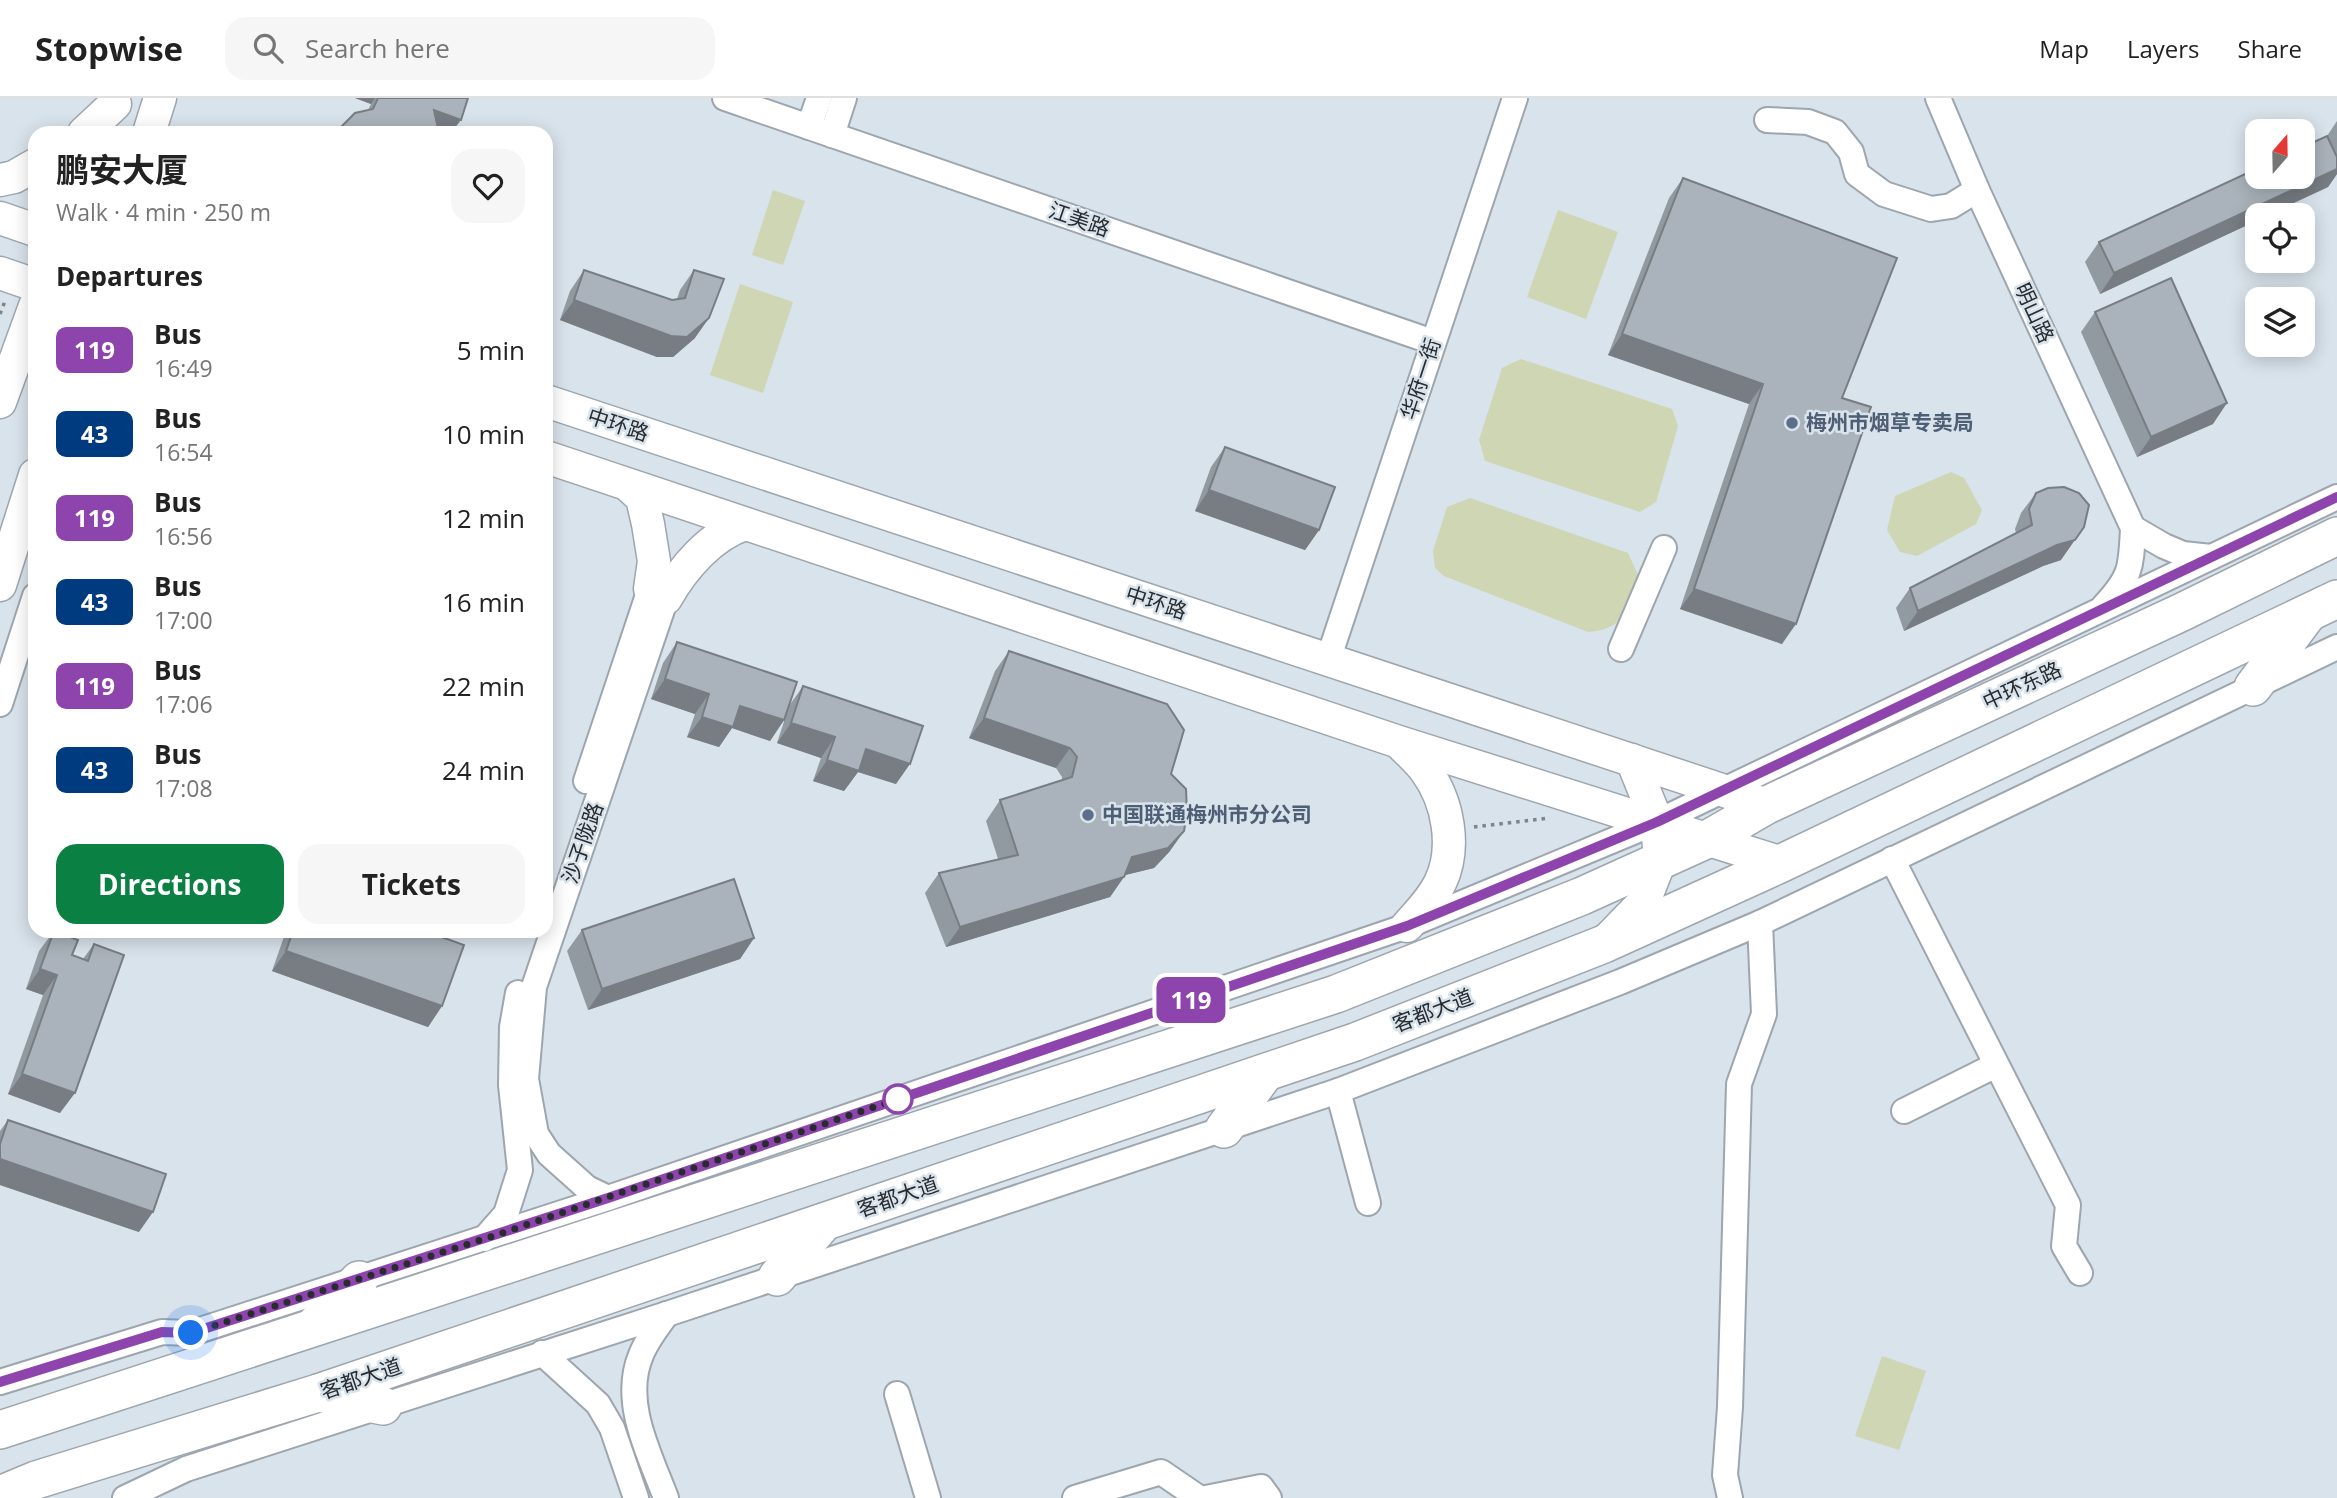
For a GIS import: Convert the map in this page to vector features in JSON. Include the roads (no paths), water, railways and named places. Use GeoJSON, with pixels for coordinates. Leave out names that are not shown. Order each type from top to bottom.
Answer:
{"type":"FeatureCollection","features":[{"type":"Feature","properties":{"kind":"highway","name":"中环东路"},"geometry":{"type":"LineString","coordinates":[[1708,839],[1767,804],[2182,612],[2337,536]]}},
{"type":"Feature","properties":{"kind":"highway"},"geometry":{"type":"LineString","coordinates":[[2253,687],[2323,605]]}},
{"type":"Feature","properties":{"kind":"highway"},"geometry":{"type":"LineString","coordinates":[[1782,863],[2323,605]]}},
{"type":"Feature","properties":{"kind":"highway"},"geometry":{"type":"LineString","coordinates":[[1967,712],[1993,762]]}},
{"type":"Feature","properties":{"kind":"highway"},"geometry":{"type":"LineString","coordinates":[[36,1480],[10,1426],[1336,994],[1582,896],[1708,839]]}},
{"type":"Feature","properties":{"kind":"highway","name":"客都大道"},"geometry":{"type":"LineString","coordinates":[[0,1495],[36,1480],[318,1393],[1355,1042],[1604,944],[1782,863]]}},
{"type":"Feature","properties":{"kind":"highway"},"geometry":{"type":"LineString","coordinates":[[1429,957],[1451,1004]]}},
{"type":"Feature","properties":{"kind":"highway"},"geometry":{"type":"LineString","coordinates":[[1224,1129],[1265,1073]]}},
{"type":"Feature","properties":{"kind":"highway"},"geometry":{"type":"LineString","coordinates":[[777,1277],[824,1222]]}},
{"type":"Feature","properties":{"kind":"highway"},"geometry":{"type":"LineString","coordinates":[[312,1328],[359,1280]]}},
{"type":"Feature","properties":{"kind":"highway"},"geometry":{"type":"LineString","coordinates":[[318,1393],[383,1406]]}},
{"type":"Feature","properties":{"kind":"main road"},"geometry":{"type":"LineString","coordinates":[[151,126],[160,98]]}},
{"type":"Feature","properties":{"kind":"main road"},"geometry":{"type":"LineString","coordinates":[[94,126],[113,112]]}},
{"type":"Feature","properties":{"kind":"main road"},"geometry":{"type":"LineString","coordinates":[[0,180],[14,177],[28,169]]}},
{"type":"Feature","properties":{"kind":"main road"},"geometry":{"type":"LineString","coordinates":[[0,218],[28,228]]}},
{"type":"Feature","properties":{"kind":"main road"},"geometry":{"type":"LineString","coordinates":[[0,402],[19,290]]}},
{"type":"Feature","properties":{"kind":"main road","name":"中环路"},"geometry":{"type":"LineString","coordinates":[[553,403],[1767,804]]}},
{"type":"Feature","properties":{"kind":"main road"},"geometry":{"type":"LineString","coordinates":[[553,459],[1399,742],[1782,863]]}},
{"type":"Feature","properties":{"kind":"main road"},"geometry":{"type":"LineString","coordinates":[[628,485],[642,498],[658,594]]}},
{"type":"Feature","properties":{"kind":"main road"},"geometry":{"type":"LineString","coordinates":[[0,585],[28,497]]}},
{"type":"Feature","properties":{"kind":"main road"},"geometry":{"type":"LineString","coordinates":[[658,594],[727,530],[745,524]]}},
{"type":"Feature","properties":{"kind":"main road"},"geometry":{"type":"LineString","coordinates":[[1399,742],[1425,770],[1440,796],[1449,822],[1441,881],[1423,909],[1407,926]]}},
{"type":"Feature","properties":{"kind":"main road"},"geometry":{"type":"LineString","coordinates":[[1604,944],[1644,902],[1660,861],[1657,822],[1632,760]]}},
{"type":"Feature","properties":{"kind":"street","name":"江美路"},"geometry":{"type":"LineString","coordinates":[[725,98],[1433,342]]}},
{"type":"Feature","properties":{"kind":"street"},"geometry":{"type":"LineString","coordinates":[[819,98],[821,131]]}},
{"type":"Feature","properties":{"kind":"street"},"geometry":{"type":"LineString","coordinates":[[821,131],[844,98]]}},
{"type":"Feature","properties":{"kind":"street","name":"华府一街"},"geometry":{"type":"LineString","coordinates":[[1328,660],[1515,98]]}},
{"type":"Feature","properties":{"kind":"street","name":"明山路"},"geometry":{"type":"LineString","coordinates":[[1938,98],[2133,528]]}},
{"type":"Feature","properties":{"kind":"street"},"geometry":{"type":"LineString","coordinates":[[1767,120],[1808,122],[1835,132],[1851,152],[1857,174],[1884,194],[1931,209],[1951,206],[1978,190]]}},
{"type":"Feature","properties":{"kind":"street"},"geometry":{"type":"LineString","coordinates":[[0,1382],[162,1332],[191,1333],[483,1240],[1407,926],[1657,822],[2337,497]]}},
{"type":"Feature","properties":{"kind":"street"},"geometry":{"type":"LineString","coordinates":[[2099,612],[2116,593],[2131,567],[2133,528],[2183,554],[2211,557]]}},
{"type":"Feature","properties":{"kind":"street"},"geometry":{"type":"LineString","coordinates":[[1620,649],[1664,548]]}},
{"type":"Feature","properties":{"kind":"street","name":"沙子陇路"},"geometry":{"type":"LineString","coordinates":[[553,884],[658,594]]}},
{"type":"Feature","properties":{"kind":"street","name":"沙子陇路"},"geometry":{"type":"LineString","coordinates":[[553,927],[658,594]]}},
{"type":"Feature","properties":{"kind":"street"},"geometry":{"type":"LineString","coordinates":[[0,704],[28,618]]}},
{"type":"Feature","properties":{"kind":"street"},"geometry":{"type":"LineString","coordinates":[[125,1498],[186,1469],[667,1314],[1338,1091],[1620,982],[1760,923],[2337,647]]}},
{"type":"Feature","properties":{"kind":"street"},"geometry":{"type":"LineString","coordinates":[[1892,859],[2068,1205],[2064,1246],[2080,1273]]}},
{"type":"Feature","properties":{"kind":"street"},"geometry":{"type":"LineString","coordinates":[[1730,1498],[1725,1475],[1730,1407],[1739,1084],[1765,1014],[1760,923]]}},
{"type":"Feature","properties":{"kind":"street"},"geometry":{"type":"LineString","coordinates":[[483,1240],[506,1214],[527,1136],[511,1085],[512,1027],[519,984],[535,938]]}},
{"type":"Feature","properties":{"kind":"street","name":"沙子陇路"},"geometry":{"type":"LineString","coordinates":[[527,1136],[526,1079],[534,987],[549,938]]}},
{"type":"Feature","properties":{"kind":"street"},"geometry":{"type":"LineString","coordinates":[[1904,1111],[1996,1065]]}},
{"type":"Feature","properties":{"kind":"street"},"geometry":{"type":"LineString","coordinates":[[1338,1091],[1368,1203]]}},
{"type":"Feature","properties":{"kind":"street"},"geometry":{"type":"LineString","coordinates":[[527,1136],[587,1188],[608,1198]]}},
{"type":"Feature","properties":{"kind":"street"},"geometry":{"type":"LineString","coordinates":[[666,1498],[638,1421],[634,1384],[640,1357],[667,1314]]}},
{"type":"Feature","properties":{"kind":"street"},"geometry":{"type":"LineString","coordinates":[[542,1353],[597,1404],[612,1428],[636,1498]]}},
{"type":"Feature","properties":{"kind":"street"},"geometry":{"type":"LineString","coordinates":[[897,1394],[928,1498]]}},
{"type":"Feature","properties":{"kind":"street"},"geometry":{"type":"LineString","coordinates":[[1075,1498],[1161,1472],[1199,1498]]}},
{"type":"Feature","properties":{"kind":"street"},"geometry":{"type":"LineString","coordinates":[[1206,1498],[1261,1487],[1269,1498]]}},
{"type":"Feature","properties":{"kind":"place","name":"梅州市烟草专卖局"},"geometry":{"type":"Point","coordinates":[1792,423]}},
{"type":"Feature","properties":{"kind":"place","name":"中国联通梅州市分公司"},"geometry":{"type":"Point","coordinates":[1088,815]}}]}
